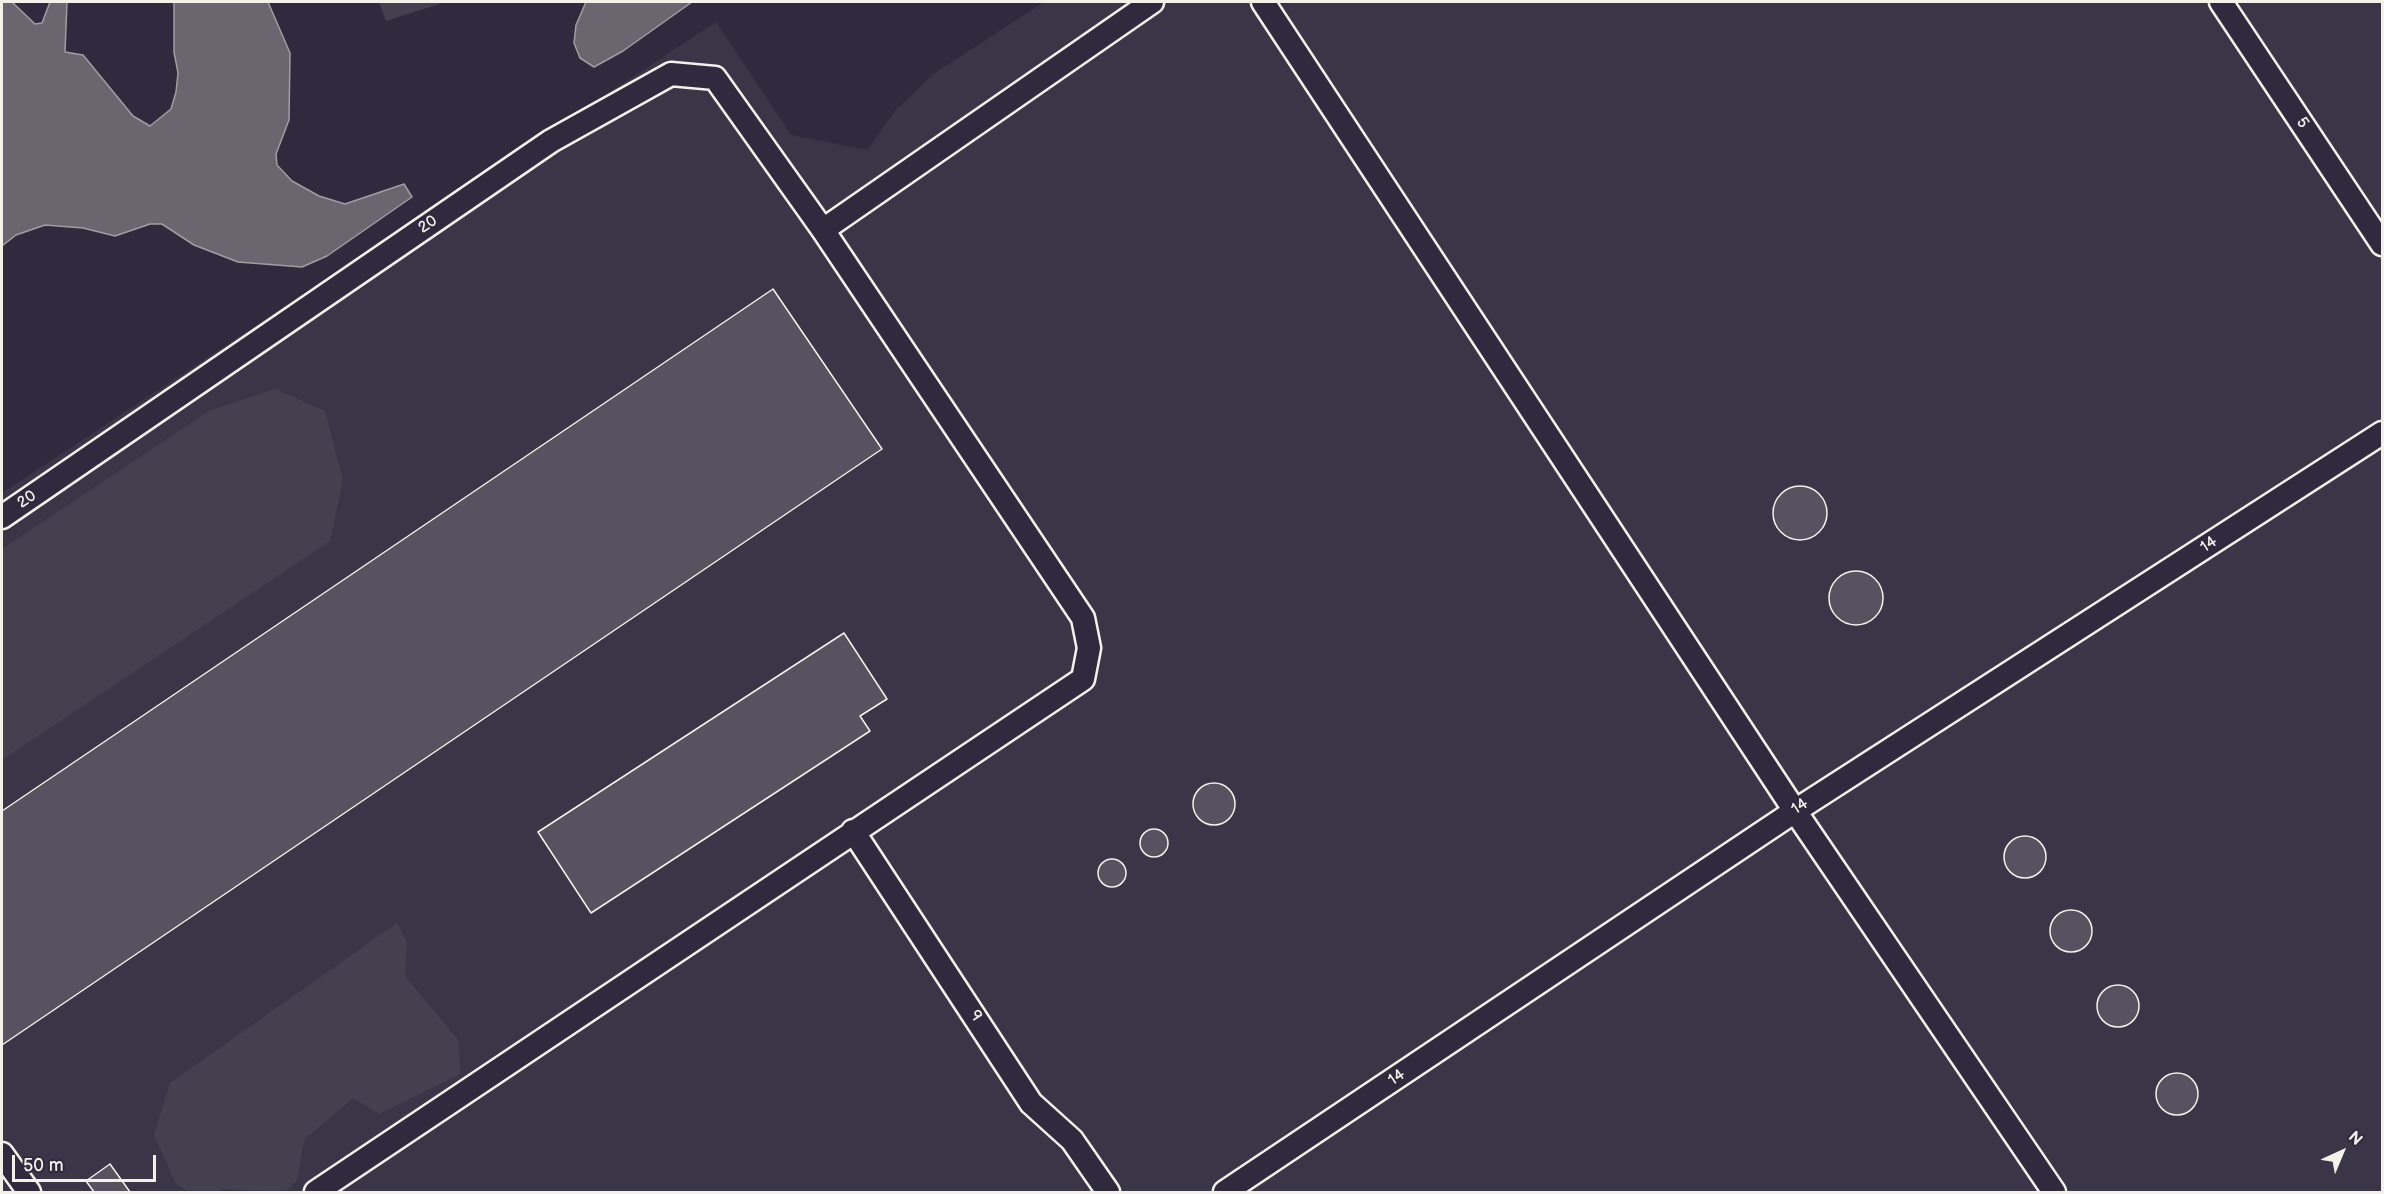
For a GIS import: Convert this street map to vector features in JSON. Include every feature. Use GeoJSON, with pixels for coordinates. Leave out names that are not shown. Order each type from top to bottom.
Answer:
{"type":"FeatureCollection","features":[{"type":"Feature","properties":{"kind":"lane"},"geometry":{"type":"LineString","coordinates":[[823,230],[1152,2]]}},
{"type":"Feature","properties":{"kind":"lane"},"geometry":{"type":"LineString","coordinates":[[1263,2],[1795,811],[2054,1192]]}},
{"type":"Feature","properties":{"kind":"lane","name":"5"},"geometry":{"type":"LineString","coordinates":[[2221,2],[2382,244]]}},
{"type":"Feature","properties":{"kind":"lane","name":"20"},"geometry":{"type":"LineString","coordinates":[[2,517],[551,141],[671,74],[715,78],[823,230],[1083,618],[1089,648],[1083,679],[316,1192]]}},
{"type":"Feature","properties":{"kind":"lane","name":"14"},"geometry":{"type":"LineString","coordinates":[[1225,1192],[1795,811],[2382,433]]}},
{"type":"Feature","properties":{"kind":"lane","name":"9"},"geometry":{"type":"LineString","coordinates":[[853,831],[1032,1103],[1072,1140],[1108,1192]]}},
{"type":"Feature","properties":{"kind":"lane"},"geometry":{"type":"LineString","coordinates":[[2,1154],[29,1192]]}},
{"type":"Feature","properties":{"kind":"shaded area"},"geometry":{"type":"Polygon","coordinates":[[[2,2],[12,2],[35,24],[42,23],[50,2],[67,2],[65,52],[83,55],[133,116],[150,126],[171,109],[176,92],[178,73],[174,52],[174,2],[268,2],[290,53],[289,120],[276,154],[277,165],[292,181],[319,196],[345,204],[404,184],[412,197],[327,256],[302,267],[238,262],[194,245],[162,224],[150,224],[115,236],[83,228],[45,225],[16,235],[2,246],[2,2]]]}},
{"type":"Feature","properties":{"kind":"shaded area"},"geometry":{"type":"Polygon","coordinates":[[[379,2],[446,2],[386,21],[379,2]]]}},
{"type":"Feature","properties":{"kind":"shaded area"},"geometry":{"type":"Polygon","coordinates":[[[586,2],[692,2],[623,51],[594,67],[580,58],[574,43],[576,25],[586,2]]]}},
{"type":"Feature","properties":{"kind":"shaded area"},"geometry":{"type":"Polygon","coordinates":[[[1044,2],[2382,2],[2382,1192],[2,1192],[2,493],[716,22],[791,135],[867,150],[895,111],[932,75],[1044,2]]]}},
{"type":"Feature","properties":{"kind":"shaded area"},"geometry":{"type":"Polygon","coordinates":[[[275,389],[325,411],[343,480],[330,541],[2,760],[2,549],[209,411],[275,389]]]}},
{"type":"Feature","properties":{"kind":"shaded area"},"geometry":{"type":"Polygon","coordinates":[[[397,923],[407,942],[405,976],[459,1041],[460,1074],[379,1114],[353,1098],[304,1140],[297,1181],[284,1192],[223,1189],[217,1192],[189,1192],[176,1184],[154,1135],[170,1083],[397,923]]]}},
{"type":"Feature","properties":{"kind":"building"},"geometry":{"type":"Polygon","coordinates":[[[773,289],[882,449],[2,1045],[2,811],[773,289]]]}},
{"type":"Feature","properties":{"kind":"building"},"geometry":{"type":"Polygon","coordinates":[[[1800,486],[1810,488],[1819,494],[1825,503],[1827,513],[1825,523],[1819,532],[1810,538],[1800,540],[1790,538],[1781,532],[1775,523],[1773,513],[1775,503],[1781,494],[1790,488],[1800,486]]]}},
{"type":"Feature","properties":{"kind":"building"},"geometry":{"type":"Polygon","coordinates":[[[1856,571],[1866,573],[1875,579],[1881,588],[1883,598],[1881,608],[1875,617],[1866,623],[1856,625],[1846,623],[1837,617],[1831,608],[1829,598],[1831,588],[1837,579],[1846,573],[1856,571]]]}},
{"type":"Feature","properties":{"kind":"building"},"geometry":{"type":"Polygon","coordinates":[[[844,633],[887,699],[860,716],[870,731],[591,913],[538,832],[844,633]]]}},
{"type":"Feature","properties":{"kind":"building"},"geometry":{"type":"Polygon","coordinates":[[[1214,783],[1222,784],[1229,789],[1234,796],[1234,812],[1229,819],[1222,824],[1214,825],[1206,824],[1199,819],[1194,812],[1193,804],[1194,796],[1199,789],[1206,784],[1214,783]]]}},
{"type":"Feature","properties":{"kind":"building"},"geometry":{"type":"Polygon","coordinates":[[[1154,829],[1164,833],[1168,843],[1164,853],[1154,857],[1144,853],[1140,843],[1144,833],[1154,829]]]}},
{"type":"Feature","properties":{"kind":"building"},"geometry":{"type":"Polygon","coordinates":[[[2025,836],[2040,842],[2046,857],[2040,872],[2025,878],[2010,872],[2004,857],[2010,842],[2025,836]]]}},
{"type":"Feature","properties":{"kind":"building"},"geometry":{"type":"Polygon","coordinates":[[[1112,859],[1122,863],[1126,873],[1122,883],[1112,887],[1102,883],[1098,873],[1102,863],[1112,859]]]}},
{"type":"Feature","properties":{"kind":"building"},"geometry":{"type":"Polygon","coordinates":[[[2071,910],[2086,916],[2092,931],[2086,946],[2071,952],[2056,946],[2050,931],[2056,916],[2071,910]]]}},
{"type":"Feature","properties":{"kind":"building"},"geometry":{"type":"Polygon","coordinates":[[[2118,985],[2133,991],[2139,1006],[2133,1021],[2118,1027],[2103,1021],[2097,1006],[2103,991],[2118,985]]]}},
{"type":"Feature","properties":{"kind":"building"},"geometry":{"type":"Polygon","coordinates":[[[2177,1073],[2192,1079],[2198,1094],[2192,1109],[2177,1115],[2162,1109],[2156,1094],[2162,1079],[2177,1073]]]}},
{"type":"Feature","properties":{"kind":"building"},"geometry":{"type":"Polygon","coordinates":[[[110,1164],[130,1192],[94,1192],[86,1181],[110,1164]]]}}]}
